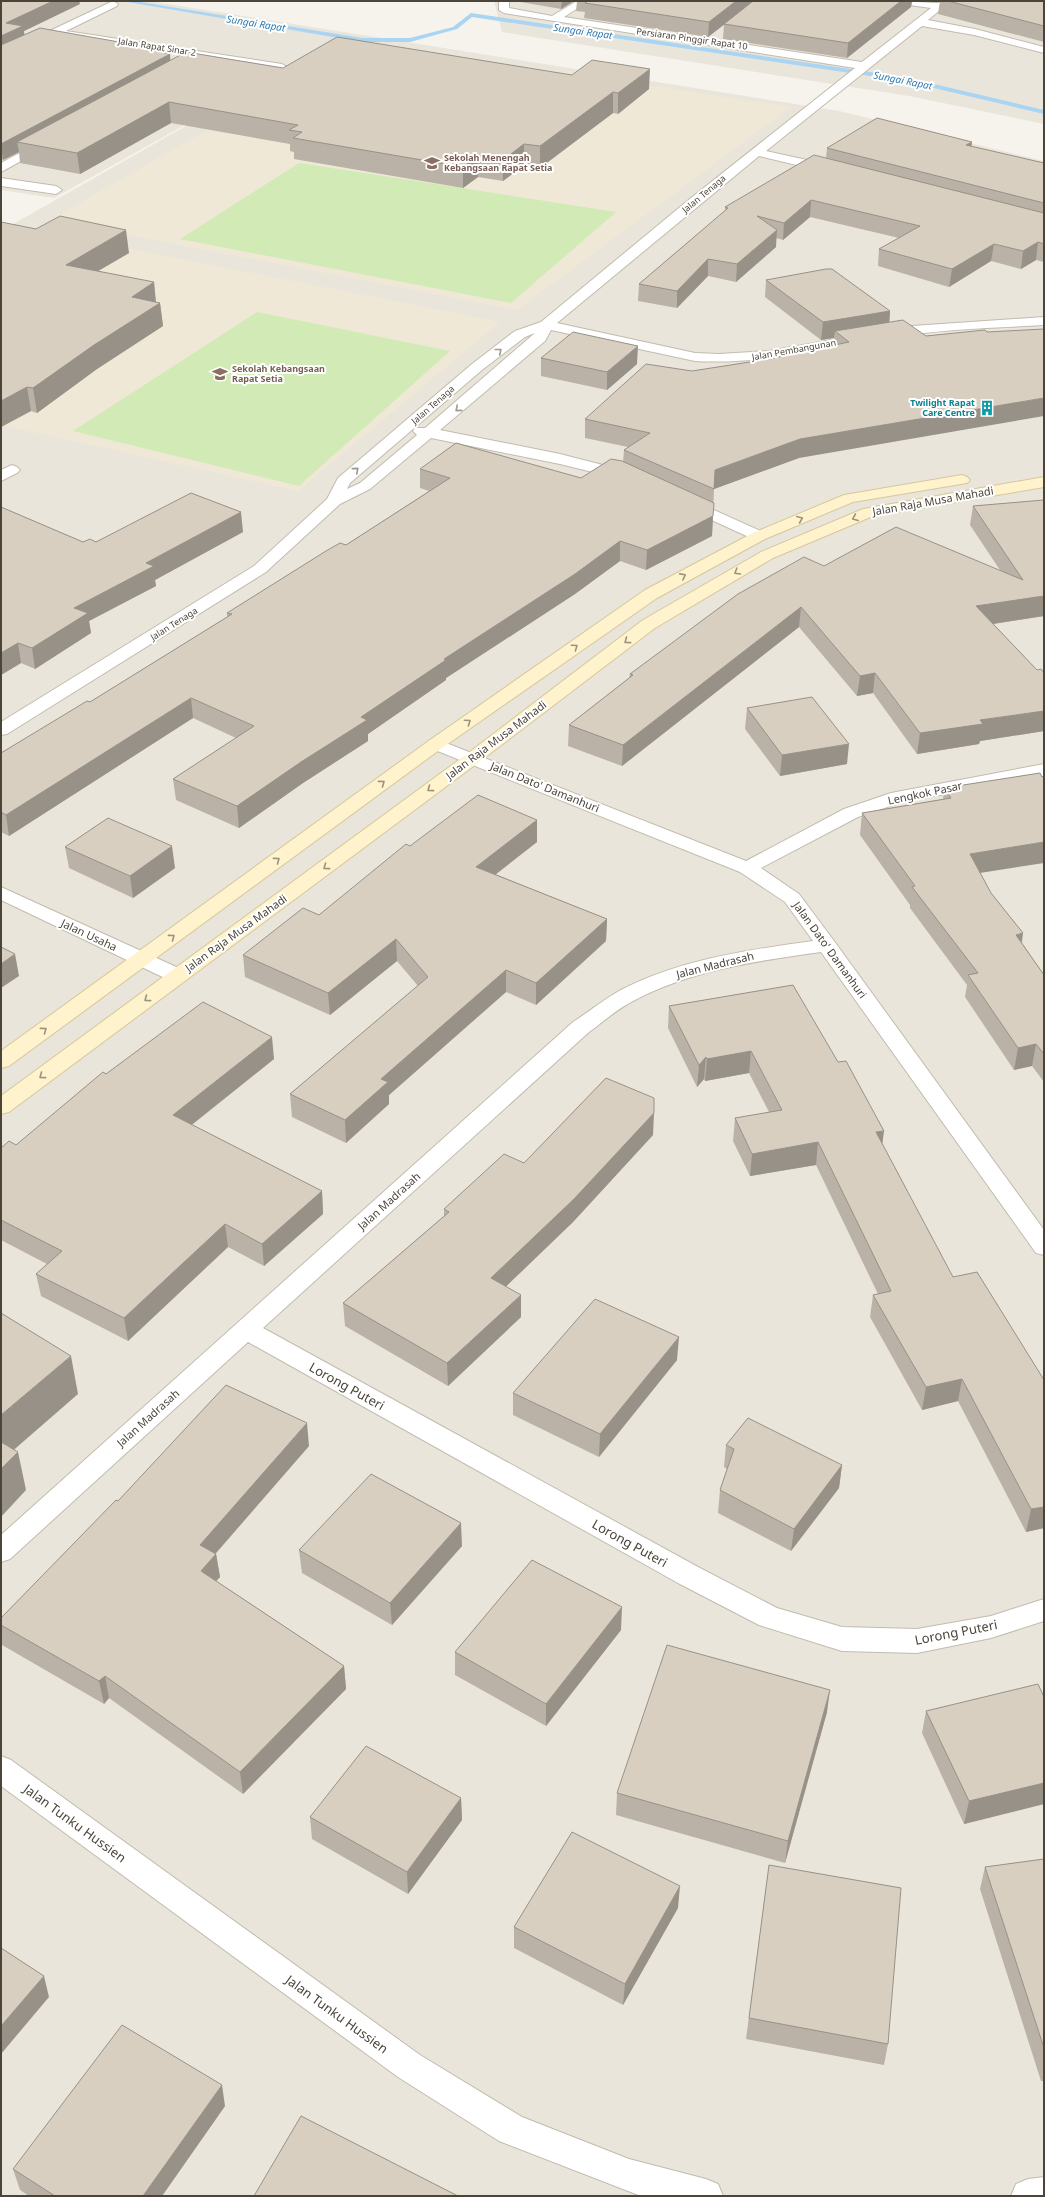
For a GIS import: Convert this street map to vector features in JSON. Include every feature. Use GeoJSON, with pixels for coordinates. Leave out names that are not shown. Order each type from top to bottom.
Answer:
{"type":"FeatureCollection","features":[{"type":"Feature","properties":{"kind":"main road","name":"Jalan Raja Musa Mahadi"},"geometry":{"type":"LineString","coordinates":[[1,1061],[436,744],[651,594],[759,536],[849,498],[1044,467]]}},
{"type":"Feature","properties":{"kind":"main road","name":"Jalan Raja Musa Mahadi"},"geometry":{"type":"LineString","coordinates":[[1,1107],[473,758],[649,624],[767,555],[869,512],[1044,482]]}},
{"type":"Feature","properties":{"kind":"street","name":"Persiaran Pinggir Rapat 10"},"geometry":{"type":"LineString","coordinates":[[504,1],[504,10],[554,20],[711,42],[859,69]]}},
{"type":"Feature","properties":{"kind":"street"},"geometry":{"type":"LineString","coordinates":[[554,20],[584,1]]}},
{"type":"Feature","properties":{"kind":"street"},"geometry":{"type":"LineString","coordinates":[[902,1],[942,4]]}},
{"type":"Feature","properties":{"kind":"street"},"geometry":{"type":"LineString","coordinates":[[1,58],[113,4]]}},
{"type":"Feature","properties":{"kind":"street","name":"Jalan Tenaga"},"geometry":{"type":"LineString","coordinates":[[334,501],[343,480],[407,428],[477,367],[520,334],[546,325],[756,152],[942,4]]}},
{"type":"Feature","properties":{"kind":"street"},"geometry":{"type":"LineString","coordinates":[[919,22],[975,32],[1044,50]]}},
{"type":"Feature","properties":{"kind":"street","name":"Jalan Rapat Sinar 2"},"geometry":{"type":"LineString","coordinates":[[55,32],[282,67]]}},
{"type":"Feature","properties":{"kind":"street"},"geometry":{"type":"LineString","coordinates":[[711,42],[723,33]]}},
{"type":"Feature","properties":{"kind":"street"},"geometry":{"type":"LineString","coordinates":[[193,63],[207,55]]}},
{"type":"Feature","properties":{"kind":"street"},"geometry":{"type":"LineString","coordinates":[[1,168],[56,138]]}},
{"type":"Feature","properties":{"kind":"street"},"geometry":{"type":"LineString","coordinates":[[756,152],[839,172]]}},
{"type":"Feature","properties":{"kind":"street"},"geometry":{"type":"LineString","coordinates":[[1,182],[56,190]]}},
{"type":"Feature","properties":{"kind":"street","name":"Jalan Pembangunan"},"geometry":{"type":"LineString","coordinates":[[546,325],[696,357],[720,360],[747,358],[895,333],[1044,321]]}},
{"type":"Feature","properties":{"kind":"street","name":"Jalan Tenaga"},"geometry":{"type":"LineString","coordinates":[[1,730],[260,569],[334,501],[365,486],[540,338],[546,325]]}},
{"type":"Feature","properties":{"kind":"street"},"geometry":{"type":"LineString","coordinates":[[477,367],[499,372]]}},
{"type":"Feature","properties":{"kind":"street"},"geometry":{"type":"LineString","coordinates":[[451,389],[474,394]]}},
{"type":"Feature","properties":{"kind":"street"},"geometry":{"type":"LineString","coordinates":[[407,428],[560,459],[627,476],[641,482]]}},
{"type":"Feature","properties":{"kind":"street"},"geometry":{"type":"LineString","coordinates":[[373,456],[395,461]]}},
{"type":"Feature","properties":{"kind":"street"},"geometry":{"type":"LineString","coordinates":[[669,495],[759,536]]}},
{"type":"Feature","properties":{"kind":"street","name":"Jalan Dato' Damanhuri"},"geometry":{"type":"LineString","coordinates":[[436,744],[747,868],[792,898],[1044,1247]]}},
{"type":"Feature","properties":{"kind":"street","name":"Lengkok Pasar"},"geometry":{"type":"LineString","coordinates":[[747,868],[850,813],[898,797],[1044,770]]}},
{"type":"Feature","properties":{"kind":"street","name":"Jalan Usaha"},"geometry":{"type":"LineString","coordinates":[[1,893],[141,960],[178,976]]}},
{"type":"Feature","properties":{"kind":"street","name":"Jalan Madrasah"},"geometry":{"type":"LineString","coordinates":[[1,1551],[581,1028],[630,993],[681,972],[729,960],[827,945]]}},
{"type":"Feature","properties":{"kind":"street","name":"Lorong Puteri"},"geometry":{"type":"LineString","coordinates":[[246,1330],[688,1575],[769,1618],[842,1638],[917,1641],[990,1627],[1044,1610]]}},
{"type":"Feature","properties":{"kind":"street","name":"Jalan Tunku Hussien"},"geometry":{"type":"LineString","coordinates":[[1,1769],[409,2066],[511,2129],[629,2176],[706,2196]]}},
{"type":"Feature","properties":{"kind":"street"},"geometry":{"type":"LineString","coordinates":[[1028,2196],[1044,2194]]}},
{"type":"Feature","properties":{"kind":"shaded area"},"geometry":{"type":"Polygon","coordinates":[[[149,1],[839,111],[1044,161],[1044,2196],[1,2196],[1,231],[323,48],[54,198],[1,190],[1,2],[149,1]]]}},
{"type":"Feature","properties":{"kind":"shaded area"},"geometry":{"type":"Polygon","coordinates":[[[494,1],[1044,1],[1044,124],[909,96],[502,32],[494,1]]]}},
{"type":"Feature","properties":{"kind":"shaded area","name":"Sekolah Menengah Kebangsaan Rapat Setia"},"geometry":{"type":"Polygon","coordinates":[[[361,42],[791,107],[517,310],[50,220],[361,42]]]}},
{"type":"Feature","properties":{"kind":"shaded area","name":"Sekolah Kebangsaan Rapat Setia"},"geometry":{"type":"Polygon","coordinates":[[[20,227],[500,322],[298,491],[1,425],[20,227]]]}},
{"type":"Feature","properties":{"kind":"green space"},"geometry":{"type":"Polygon","coordinates":[[[299,163],[616,212],[511,303],[180,239],[299,163]]]}},
{"type":"Feature","properties":{"kind":"green space"},"geometry":{"type":"Polygon","coordinates":[[[257,312],[450,351],[299,486],[73,431],[257,312]]]}},
{"type":"Feature","properties":{"kind":"building"},"geometry":{"type":"Polygon","coordinates":[[[1,1],[53,1],[6,23],[23,26],[1,36],[1,1]]]}},
{"type":"Feature","properties":{"kind":"building"},"geometry":{"type":"Polygon","coordinates":[[[588,1],[736,1],[709,22],[585,3],[588,1]]]}},
{"type":"Feature","properties":{"kind":"building"},"geometry":{"type":"Polygon","coordinates":[[[753,1],[901,1],[848,43],[724,24],[753,1]]]}},
{"type":"Feature","properties":{"kind":"building"},"geometry":{"type":"Polygon","coordinates":[[[948,1],[1044,1],[1044,26],[948,1]]]}},
{"type":"Feature","properties":{"kind":"building"},"geometry":{"type":"Polygon","coordinates":[[[40,28],[153,48],[150,50],[170,54],[1,144],[1,45],[40,28]]]}},
{"type":"Feature","properties":{"kind":"building"},"geometry":{"type":"Polygon","coordinates":[[[337,37],[572,75],[592,60],[650,69],[618,93],[613,92],[540,146],[524,144],[503,160],[478,155],[463,167],[293,138],[302,132],[289,130],[298,125],[169,102],[77,153],[17,142],[186,52],[283,68],[337,37]]]}},
{"type":"Feature","properties":{"kind":"building"},"geometry":{"type":"Polygon","coordinates":[[[877,118],[972,142],[966,145],[1044,163],[1044,203],[827,148],[877,118]]]}},
{"type":"Feature","properties":{"kind":"building"},"geometry":{"type":"Polygon","coordinates":[[[814,155],[1044,213],[1044,244],[1038,242],[1023,251],[994,244],[952,269],[879,249],[920,226],[811,200],[784,223],[757,216],[777,230],[737,264],[708,259],[677,291],[639,284],[728,208],[725,207],[814,155]]]}},
{"type":"Feature","properties":{"kind":"building"},"geometry":{"type":"Polygon","coordinates":[[[60,216],[126,230],[66,265],[154,282],[132,297],[160,303],[94,345],[33,388],[27,387],[1,401],[1,222],[36,229],[60,216]]]}},
{"type":"Feature","properties":{"kind":"building"},"geometry":{"type":"Polygon","coordinates":[[[832,269],[890,311],[823,322],[766,280],[832,269]]]}},
{"type":"Feature","properties":{"kind":"building"},"geometry":{"type":"Polygon","coordinates":[[[903,320],[926,336],[985,330],[987,332],[1044,329],[1044,398],[800,439],[715,470],[714,489],[624,450],[650,433],[585,419],[646,364],[692,371],[769,359],[849,342],[835,331],[903,320]]]}},
{"type":"Feature","properties":{"kind":"building"},"geometry":{"type":"Polygon","coordinates":[[[573,332],[638,346],[607,372],[541,358],[573,332]]]}},
{"type":"Feature","properties":{"kind":"building"},"geometry":{"type":"Polygon","coordinates":[[[456,443],[581,478],[611,459],[622,461],[714,503],[713,516],[647,550],[620,541],[575,574],[444,659],[446,660],[361,717],[367,720],[301,762],[237,806],[173,779],[254,726],[191,698],[6,815],[1,812],[1,753],[87,701],[90,702],[232,614],[227,613],[326,551],[340,543],[346,545],[450,478],[420,469],[456,443]]]}},
{"type":"Feature","properties":{"kind":"building"},"geometry":{"type":"Polygon","coordinates":[[[191,493],[241,512],[146,563],[154,566],[74,608],[88,613],[32,648],[18,643],[1,653],[1,507],[83,542],[90,539],[96,542],[191,493]]]}},
{"type":"Feature","properties":{"kind":"building"},"geometry":{"type":"Polygon","coordinates":[[[1044,500],[1044,596],[976,606],[1037,670],[1041,669],[1044,673],[1044,711],[980,720],[983,724],[920,733],[875,673],[860,676],[801,607],[623,745],[569,725],[633,675],[630,674],[738,594],[804,557],[824,566],[896,527],[1023,580],[973,506],[1044,500]]]}},
{"type":"Feature","properties":{"kind":"building"},"geometry":{"type":"Polygon","coordinates":[[[812,697],[849,744],[782,755],[747,708],[812,697]]]}},
{"type":"Feature","properties":{"kind":"building"},"geometry":{"type":"Polygon","coordinates":[[[1040,773],[1042,777],[1044,776],[1044,842],[970,854],[991,893],[1023,933],[1016,935],[1044,975],[1044,1054],[1036,1044],[1018,1048],[968,975],[978,973],[912,887],[915,886],[862,813],[951,798],[944,788],[1040,773]]]}},
{"type":"Feature","properties":{"kind":"building"},"geometry":{"type":"Polygon","coordinates":[[[478,795],[537,820],[476,867],[607,919],[536,983],[506,970],[381,1079],[388,1082],[345,1120],[290,1094],[428,977],[396,939],[328,993],[243,955],[303,908],[319,915],[406,844],[410,846],[478,795]]]}},
{"type":"Feature","properties":{"kind":"building"},"geometry":{"type":"Polygon","coordinates":[[[108,818],[172,846],[130,876],[65,847],[108,818]]]}},
{"type":"Feature","properties":{"kind":"building"},"geometry":{"type":"Polygon","coordinates":[[[1,947],[15,954],[1,964],[1,947]]]}},
{"type":"Feature","properties":{"kind":"building"},"geometry":{"type":"Polygon","coordinates":[[[793,985],[838,1062],[846,1061],[884,1131],[876,1132],[953,1277],[977,1272],[1044,1380],[1044,1507],[1031,1509],[962,1379],[926,1387],[873,1295],[891,1291],[818,1142],[752,1154],[735,1118],[782,1110],[751,1051],[707,1059],[706,1057],[699,1065],[669,1006],[793,985]]]}},
{"type":"Feature","properties":{"kind":"building"},"geometry":{"type":"Polygon","coordinates":[[[203,1002],[272,1037],[173,1115],[322,1191],[262,1244],[225,1224],[124,1318],[36,1274],[62,1251],[1,1220],[1,1148],[9,1141],[16,1145],[103,1072],[106,1074],[203,1002]]]}},
{"type":"Feature","properties":{"kind":"building"},"geometry":{"type":"Polygon","coordinates":[[[606,1078],[654,1098],[654,1113],[574,1199],[491,1278],[521,1295],[447,1363],[343,1303],[449,1212],[444,1209],[504,1154],[524,1163],[606,1078]]]}},
{"type":"Feature","properties":{"kind":"building"},"geometry":{"type":"Polygon","coordinates":[[[595,1299],[679,1337],[600,1434],[513,1393],[595,1299]]]}},
{"type":"Feature","properties":{"kind":"building"},"geometry":{"type":"Polygon","coordinates":[[[1,1313],[71,1356],[1,1415],[1,1313]]]}},
{"type":"Feature","properties":{"kind":"building"},"geometry":{"type":"Polygon","coordinates":[[[226,1385],[307,1423],[200,1545],[216,1554],[201,1571],[344,1666],[240,1772],[105,1676],[99,1681],[1,1625],[1,1618],[116,1500],[118,1501],[226,1385]]]}},
{"type":"Feature","properties":{"kind":"building"},"geometry":{"type":"Polygon","coordinates":[[[748,1418],[842,1465],[794,1529],[720,1490],[734,1449],[726,1445],[748,1418]]]}},
{"type":"Feature","properties":{"kind":"building"},"geometry":{"type":"Polygon","coordinates":[[[1,1442],[18,1452],[1,1469],[1,1442]]]}},
{"type":"Feature","properties":{"kind":"building"},"geometry":{"type":"Polygon","coordinates":[[[371,1474],[461,1523],[390,1603],[299,1550],[371,1474]]]}},
{"type":"Feature","properties":{"kind":"building"},"geometry":{"type":"Polygon","coordinates":[[[532,1560],[622,1607],[546,1704],[455,1652],[532,1560]]]}},
{"type":"Feature","properties":{"kind":"building"},"geometry":{"type":"Polygon","coordinates":[[[667,1645],[830,1690],[788,1841],[617,1793],[667,1645]]]}},
{"type":"Feature","properties":{"kind":"building"},"geometry":{"type":"Polygon","coordinates":[[[1038,1684],[1044,1697],[1044,1783],[969,1801],[926,1711],[1038,1684]]]}},
{"type":"Feature","properties":{"kind":"building"},"geometry":{"type":"Polygon","coordinates":[[[366,1746],[461,1798],[407,1872],[310,1817],[366,1746]]]}},
{"type":"Feature","properties":{"kind":"building"},"geometry":{"type":"Polygon","coordinates":[[[572,1832],[680,1886],[625,1984],[514,1927],[572,1832]]]}},
{"type":"Feature","properties":{"kind":"building"},"geometry":{"type":"Polygon","coordinates":[[[1044,1859],[1044,2048],[985,1867],[1044,1859]]]}},
{"type":"Feature","properties":{"kind":"building"},"geometry":{"type":"Polygon","coordinates":[[[769,1865],[901,1888],[888,2044],[749,2018],[769,1865]]]}},
{"type":"Feature","properties":{"kind":"building"},"geometry":{"type":"Polygon","coordinates":[[[1,1948],[44,1976],[1,2026],[1,1948]]]}},
{"type":"Feature","properties":{"kind":"building"},"geometry":{"type":"Polygon","coordinates":[[[122,2025],[222,2085],[143,2196],[55,2196],[13,2169],[122,2025]]]}},
{"type":"Feature","properties":{"kind":"building"},"geometry":{"type":"Polygon","coordinates":[[[301,2116],[458,2196],[254,2196],[301,2116]]]}},
{"type":"Feature","properties":{"kind":"waterway","name":"Sungai Rapat"},"geometry":{"type":"LineString","coordinates":[[125,1],[362,40],[410,40],[455,28],[471,15],[904,79],[1044,112]]}},
{"type":"Feature","properties":{"kind":"place","name":"Sekolah Menengah Kebangsaan Rapat Setia"},"geometry":{"type":"Point","coordinates":[432,163]}},
{"type":"Feature","properties":{"kind":"place","name":"Sekolah Kebangsaan Rapat Setia"},"geometry":{"type":"Point","coordinates":[220,374]}},
{"type":"Feature","properties":{"kind":"place","name":"Twilight Rapat Care Centre"},"geometry":{"type":"Point","coordinates":[987,408]}}]}
